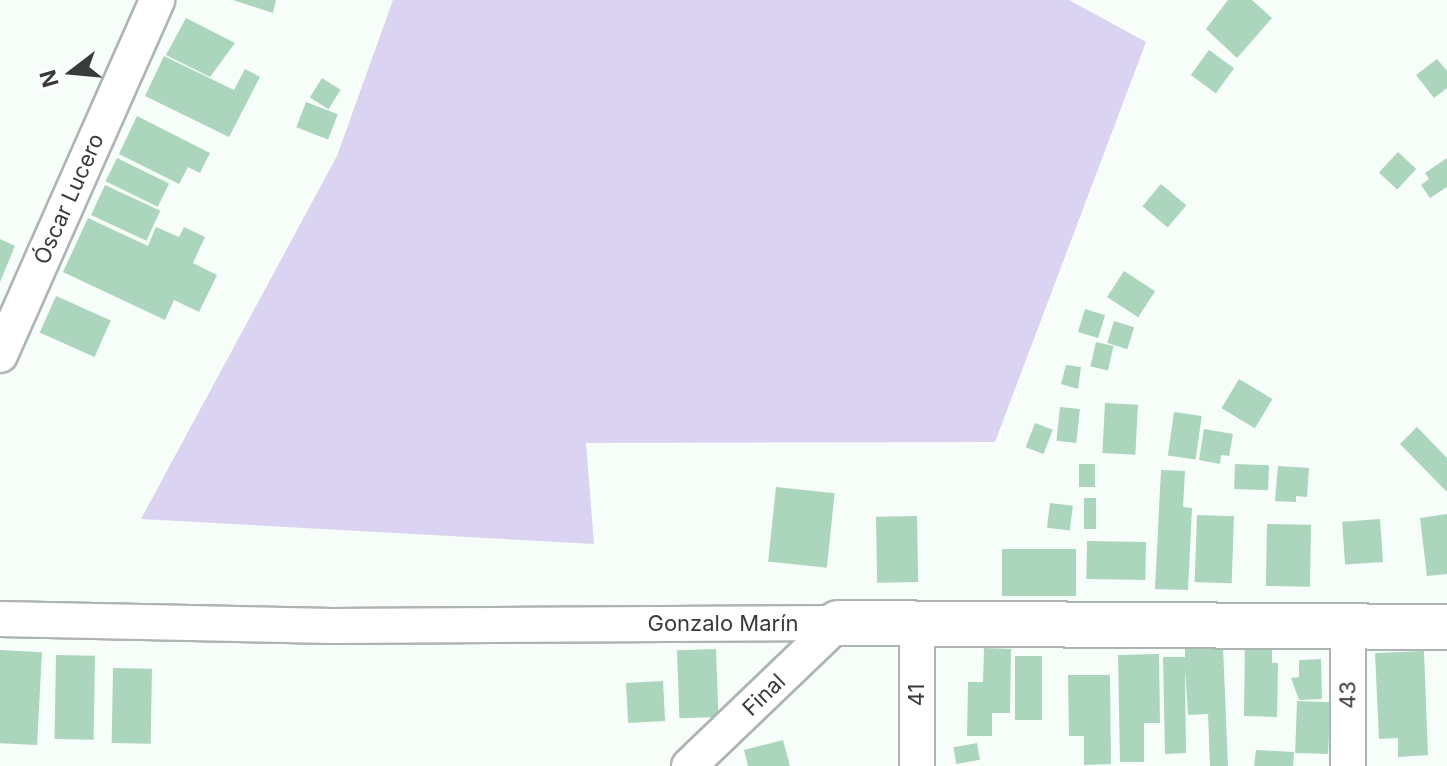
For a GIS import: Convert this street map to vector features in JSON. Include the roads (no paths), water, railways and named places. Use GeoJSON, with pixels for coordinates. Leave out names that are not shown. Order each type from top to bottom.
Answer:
{"type":"FeatureCollection","features":[{"type":"Feature","properties":{"kind":"street","name":"Óscar Lucero"},"geometry":{"type":"LineString","coordinates":[[0,355],[157,0]]}},
{"type":"Feature","properties":{"kind":"street","name":"Gonzalo Marín"},"geometry":{"type":"LineString","coordinates":[[0,619],[332,626],[838,623],[1447,627]]}},
{"type":"Feature","properties":{"kind":"street","name":"Final"},"geometry":{"type":"LineString","coordinates":[[689,766],[838,623]]}},
{"type":"Feature","properties":{"kind":"street","name":"41"},"geometry":{"type":"LineString","coordinates":[[917,624],[917,766]]}},
{"type":"Feature","properties":{"kind":"street","name":"43"},"geometry":{"type":"LineString","coordinates":[[1348,624],[1348,766]]}}]}
